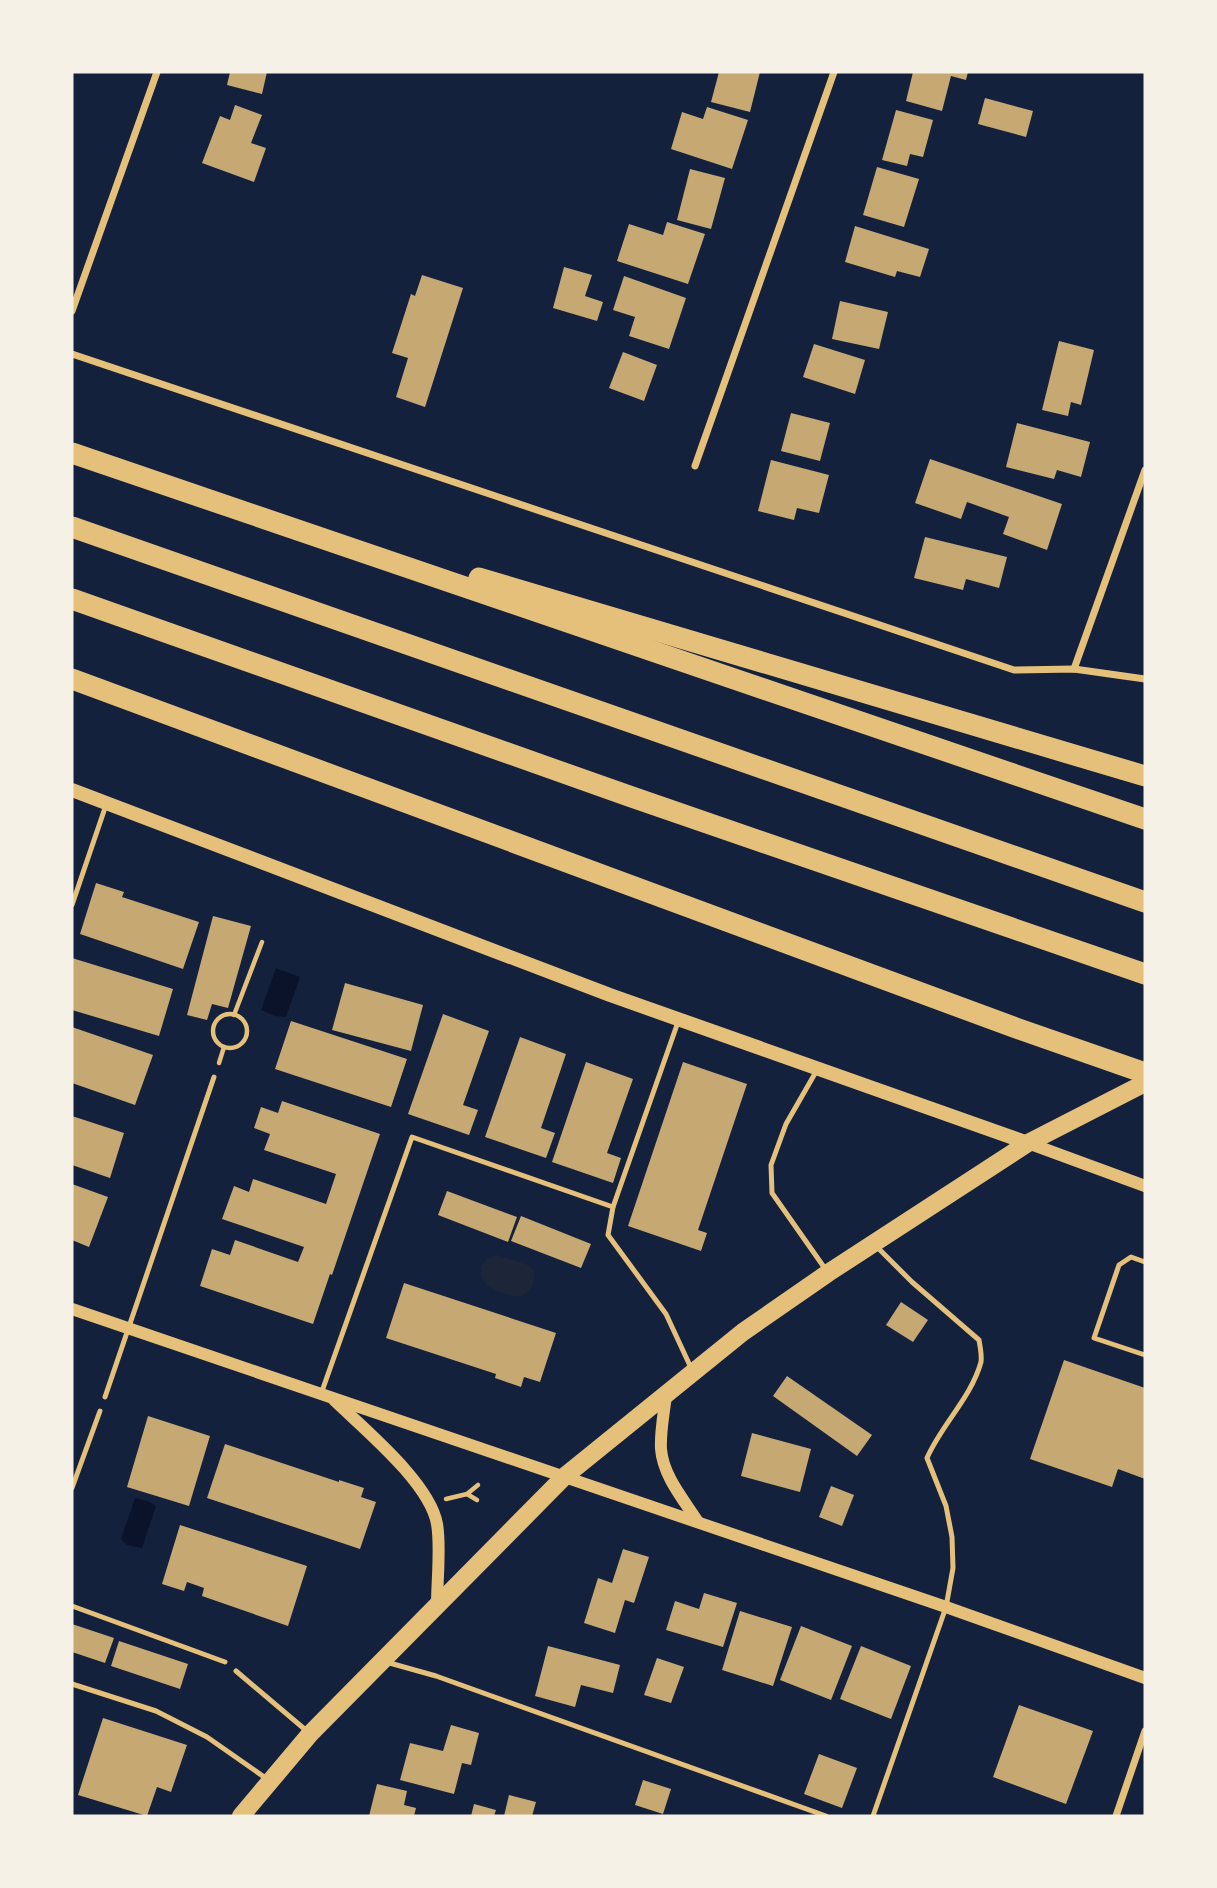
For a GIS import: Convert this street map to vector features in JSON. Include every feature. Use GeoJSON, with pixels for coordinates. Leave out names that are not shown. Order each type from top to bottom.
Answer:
{"type":"FeatureCollection","features":[{"type":"Feature","properties":{"kind":"highway"},"geometry":{"type":"LineString","coordinates":[[72,453],[1145,819]]}},
{"type":"Feature","properties":{"kind":"highway"},"geometry":{"type":"LineString","coordinates":[[135,475],[1145,776]]}},
{"type":"Feature","properties":{"kind":"highway"},"geometry":{"type":"LineString","coordinates":[[72,527],[1145,902]]}},
{"type":"Feature","properties":{"kind":"highway"},"geometry":{"type":"LineString","coordinates":[[72,599],[629,796],[1145,974]]}},
{"type":"Feature","properties":{"kind":"highway"},"geometry":{"type":"LineString","coordinates":[[72,679],[1016,1028],[1145,1073]]}},
{"type":"Feature","properties":{"kind":"main road"},"geometry":{"type":"LineString","coordinates":[[72,790],[679,1020],[1028,1143]]}},
{"type":"Feature","properties":{"kind":"main road"},"geometry":{"type":"LineString","coordinates":[[241,1816],[310,1734],[565,1476],[743,1332],[828,1273],[1028,1143],[1145,1083]]}},
{"type":"Feature","properties":{"kind":"street"},"geometry":{"type":"LineString","coordinates":[[72,311],[157,72]]}},
{"type":"Feature","properties":{"kind":"street"},"geometry":{"type":"LineString","coordinates":[[695,466],[834,72]]}},
{"type":"Feature","properties":{"kind":"street"},"geometry":{"type":"LineString","coordinates":[[72,354],[1014,670],[1074,669],[1145,679]]}},
{"type":"Feature","properties":{"kind":"street"},"geometry":{"type":"LineString","coordinates":[[1074,669],[1145,470]]}},
{"type":"Feature","properties":{"kind":"street"},"geometry":{"type":"LineString","coordinates":[[1028,1143],[1145,1186]]}},
{"type":"Feature","properties":{"kind":"street"},"geometry":{"type":"LineString","coordinates":[[72,1309],[946,1607],[1145,1678]]}},
{"type":"Feature","properties":{"kind":"street"},"geometry":{"type":"LineString","coordinates":[[326,1395],[418,1484],[431,1504],[438,1525],[436,1605]]}},
{"type":"Feature","properties":{"kind":"street"},"geometry":{"type":"LineString","coordinates":[[666,1395],[663,1460],[671,1479],[698,1522]]}},
{"type":"Feature","properties":{"kind":"street"},"geometry":{"type":"LineString","coordinates":[[1116,1816],[1145,1731]]}},
{"type":"Feature","properties":{"kind":"lane"},"geometry":{"type":"LineString","coordinates":[[72,905],[106,804]]}},
{"type":"Feature","properties":{"kind":"lane"},"geometry":{"type":"LineString","coordinates":[[679,1020],[612,1207],[608,1234],[666,1314],[693,1373]]}},
{"type":"Feature","properties":{"kind":"lane"},"geometry":{"type":"LineString","coordinates":[[818,1069],[786,1124],[771,1165],[772,1194],[828,1273]]}},
{"type":"Feature","properties":{"kind":"lane"},"geometry":{"type":"LineString","coordinates":[[105,1397],[214,1077]]}},
{"type":"Feature","properties":{"kind":"lane"},"geometry":{"type":"LineString","coordinates":[[326,1395],[412,1137],[612,1207]]}},
{"type":"Feature","properties":{"kind":"lane"},"geometry":{"type":"LineString","coordinates":[[873,1816],[946,1607],[953,1568],[952,1537],[946,1506],[926,1458],[936,1437],[962,1404],[982,1359],[979,1340],[912,1282],[874,1244]]}},
{"type":"Feature","properties":{"kind":"lane"},"geometry":{"type":"LineString","coordinates":[[1145,1262],[1131,1257],[1119,1265],[1094,1338],[1145,1355]]}},
{"type":"Feature","properties":{"kind":"lane"},"geometry":{"type":"LineString","coordinates":[[72,1488],[100,1411]]}},
{"type":"Feature","properties":{"kind":"lane"},"geometry":{"type":"LineString","coordinates":[[72,1606],[225,1661]]}},
{"type":"Feature","properties":{"kind":"lane"},"geometry":{"type":"LineString","coordinates":[[382,1661],[436,1676],[826,1816]]}},
{"type":"Feature","properties":{"kind":"lane"},"geometry":{"type":"LineString","coordinates":[[236,1671],[310,1734]]}},
{"type":"Feature","properties":{"kind":"lane"},"geometry":{"type":"LineString","coordinates":[[72,1684],[156,1711],[207,1737],[270,1781]]}},
{"type":"Feature","properties":{"kind":"path"},"geometry":{"type":"LineString","coordinates":[[234,1015],[262,942]]}},
{"type":"Feature","properties":{"kind":"path"},"geometry":{"type":"LineString","coordinates":[[223,1015],[234,1015],[243,1021],[246,1036],[240,1045],[224,1047],[216,1041],[213,1026],[223,1015]]}},
{"type":"Feature","properties":{"kind":"path"},"geometry":{"type":"LineString","coordinates":[[442,1500],[467,1494],[478,1485]]}},
{"type":"Feature","properties":{"kind":"path"},"geometry":{"type":"LineString","coordinates":[[467,1494],[477,1500]]}},
{"type":"Feature","properties":{"kind":"shaded area"},"geometry":{"type":"Polygon","coordinates":[[[276,968],[300,977],[286,1017],[261,1010],[276,968]]]}},
{"type":"Feature","properties":{"kind":"shaded area"},"geometry":{"type":"Polygon","coordinates":[[[497,1255],[528,1265],[534,1270],[533,1283],[527,1293],[519,1297],[498,1291],[483,1280],[481,1266],[489,1257],[497,1255]]]}},
{"type":"Feature","properties":{"kind":"shaded area"},"geometry":{"type":"Polygon","coordinates":[[[135,1498],[156,1506],[142,1548],[127,1545],[121,1539],[135,1498]]]}},
{"type":"Feature","properties":{"kind":"building"},"geometry":{"type":"Polygon","coordinates":[[[230,72],[267,72],[262,94],[227,85],[230,72]]]}},
{"type":"Feature","properties":{"kind":"building"},"geometry":{"type":"Polygon","coordinates":[[[719,72],[760,72],[750,112],[711,102],[719,72]]]}},
{"type":"Feature","properties":{"kind":"building"},"geometry":{"type":"Polygon","coordinates":[[[913,72],[968,72],[966,80],[951,76],[942,111],[906,101],[913,72]]]}},
{"type":"Feature","properties":{"kind":"building"},"geometry":{"type":"Polygon","coordinates":[[[985,98],[1033,111],[1026,137],[978,124],[985,98]]]}},
{"type":"Feature","properties":{"kind":"building"},"geometry":{"type":"Polygon","coordinates":[[[235,105],[262,115],[251,143],[266,148],[254,182],[202,163],[220,116],[230,120],[235,105]]]}},
{"type":"Feature","properties":{"kind":"building"},"geometry":{"type":"Polygon","coordinates":[[[707,107],[748,120],[732,169],[671,149],[682,112],[703,119],[707,107]]]}},
{"type":"Feature","properties":{"kind":"building"},"geometry":{"type":"Polygon","coordinates":[[[896,110],[933,120],[923,157],[910,154],[907,166],[882,160],[896,110]]]}},
{"type":"Feature","properties":{"kind":"building"},"geometry":{"type":"Polygon","coordinates":[[[877,167],[919,179],[904,227],[863,215],[877,167]]]}},
{"type":"Feature","properties":{"kind":"building"},"geometry":{"type":"Polygon","coordinates":[[[690,169],[725,178],[711,229],[677,220],[690,169]]]}},
{"type":"Feature","properties":{"kind":"building"},"geometry":{"type":"Polygon","coordinates":[[[667,222],[705,234],[688,284],[617,261],[629,224],[663,235],[667,222]]]}},
{"type":"Feature","properties":{"kind":"building"},"geometry":{"type":"Polygon","coordinates":[[[855,226],[929,249],[920,277],[897,271],[895,277],[845,262],[855,226]]]}},
{"type":"Feature","properties":{"kind":"building"},"geometry":{"type":"Polygon","coordinates":[[[564,267],[592,275],[585,296],[603,302],[597,321],[553,308],[564,267]]]}},
{"type":"Feature","properties":{"kind":"building"},"geometry":{"type":"Polygon","coordinates":[[[422,275],[463,288],[425,407],[396,397],[408,358],[392,353],[411,294],[415,296],[422,275]]]}},
{"type":"Feature","properties":{"kind":"building"},"geometry":{"type":"Polygon","coordinates":[[[624,276],[686,298],[669,349],[629,336],[635,317],[613,310],[624,276]]]}},
{"type":"Feature","properties":{"kind":"building"},"geometry":{"type":"Polygon","coordinates":[[[840,301],[888,312],[879,349],[832,339],[840,301]]]}},
{"type":"Feature","properties":{"kind":"building"},"geometry":{"type":"Polygon","coordinates":[[[1059,341],[1094,350],[1081,405],[1071,402],[1068,416],[1042,410],[1059,341]]]}},
{"type":"Feature","properties":{"kind":"building"},"geometry":{"type":"Polygon","coordinates":[[[814,344],[865,360],[855,394],[803,377],[814,344]]]}},
{"type":"Feature","properties":{"kind":"building"},"geometry":{"type":"Polygon","coordinates":[[[623,352],[657,365],[644,401],[609,388],[623,352]]]}},
{"type":"Feature","properties":{"kind":"building"},"geometry":{"type":"Polygon","coordinates":[[[791,413],[830,423],[820,461],[781,451],[791,413]]]}},
{"type":"Feature","properties":{"kind":"building"},"geometry":{"type":"Polygon","coordinates":[[[1017,423],[1090,442],[1081,477],[1057,470],[1054,479],[1006,467],[1017,423]]]}},
{"type":"Feature","properties":{"kind":"building"},"geometry":{"type":"Polygon","coordinates":[[[930,459],[1062,504],[1047,550],[1003,534],[1009,517],[967,502],[961,519],[915,503],[930,459]]]}},
{"type":"Feature","properties":{"kind":"building"},"geometry":{"type":"Polygon","coordinates":[[[771,460],[829,475],[819,513],[797,508],[794,520],[758,511],[771,460]]]}},
{"type":"Feature","properties":{"kind":"building"},"geometry":{"type":"Polygon","coordinates":[[[925,537],[1007,557],[999,588],[966,579],[963,590],[914,578],[925,537]]]}},
{"type":"Feature","properties":{"kind":"building"},"geometry":{"type":"Polygon","coordinates":[[[96,883],[124,892],[122,897],[199,922],[183,969],[80,934],[96,883]]]}},
{"type":"Feature","properties":{"kind":"building"},"geometry":{"type":"Polygon","coordinates":[[[213,916],[251,926],[228,1008],[212,1004],[207,1020],[187,1015],[213,916]]]}},
{"type":"Feature","properties":{"kind":"building"},"geometry":{"type":"Polygon","coordinates":[[[72,958],[173,989],[159,1036],[72,1010],[72,958]]]}},
{"type":"Feature","properties":{"kind":"building"},"geometry":{"type":"Polygon","coordinates":[[[345,983],[423,1005],[411,1051],[332,1030],[345,983]]]}},
{"type":"Feature","properties":{"kind":"building"},"geometry":{"type":"Polygon","coordinates":[[[443,1014],[489,1031],[463,1105],[478,1110],[469,1135],[408,1114],[443,1014]]]}},
{"type":"Feature","properties":{"kind":"building"},"geometry":{"type":"Polygon","coordinates":[[[291,1021],[407,1059],[391,1107],[275,1069],[291,1021]]]}},
{"type":"Feature","properties":{"kind":"building"},"geometry":{"type":"Polygon","coordinates":[[[72,1027],[153,1055],[135,1105],[72,1083],[72,1027]]]}},
{"type":"Feature","properties":{"kind":"building"},"geometry":{"type":"Polygon","coordinates":[[[520,1037],[566,1054],[541,1128],[555,1133],[546,1158],[485,1137],[520,1037]]]}},
{"type":"Feature","properties":{"kind":"building"},"geometry":{"type":"Polygon","coordinates":[[[586,1062],[633,1079],[607,1153],[621,1158],[613,1183],[552,1162],[586,1062]]]}},
{"type":"Feature","properties":{"kind":"building"},"geometry":{"type":"Polygon","coordinates":[[[683,1062],[747,1084],[698,1230],[707,1233],[701,1251],[628,1226],[683,1062]]]}},
{"type":"Feature","properties":{"kind":"building"},"geometry":{"type":"Polygon","coordinates":[[[282,1101],[380,1134],[313,1324],[200,1286],[212,1249],[230,1255],[235,1240],[298,1262],[304,1247],[222,1219],[234,1186],[249,1192],[253,1179],[326,1204],[336,1174],[264,1150],[270,1134],[254,1128],[261,1107],[278,1113],[282,1101]]]}},
{"type":"Feature","properties":{"kind":"building"},"geometry":{"type":"Polygon","coordinates":[[[72,1116],[124,1133],[110,1178],[72,1165],[72,1116]]]}},
{"type":"Feature","properties":{"kind":"building"},"geometry":{"type":"Polygon","coordinates":[[[72,1184],[108,1197],[89,1247],[72,1240],[72,1184]]]}},
{"type":"Feature","properties":{"kind":"building"},"geometry":{"type":"Polygon","coordinates":[[[447,1191],[517,1217],[508,1242],[438,1215],[447,1191]]]}},
{"type":"Feature","properties":{"kind":"building"},"geometry":{"type":"Polygon","coordinates":[[[521,1216],[591,1244],[581,1268],[511,1241],[521,1216]]]}},
{"type":"Feature","properties":{"kind":"building"},"geometry":{"type":"Polygon","coordinates":[[[404,1283],[556,1333],[540,1382],[524,1377],[521,1387],[495,1378],[496,1374],[386,1338],[404,1283]]]}},
{"type":"Feature","properties":{"kind":"building"},"geometry":{"type":"Polygon","coordinates":[[[901,1302],[928,1320],[913,1342],[886,1325],[901,1302]]]}},
{"type":"Feature","properties":{"kind":"building"},"geometry":{"type":"Polygon","coordinates":[[[1064,1360],[1145,1388],[1145,1479],[1118,1469],[1112,1487],[1030,1459],[1064,1360]]]}},
{"type":"Feature","properties":{"kind":"building"},"geometry":{"type":"Polygon","coordinates":[[[787,1376],[872,1435],[857,1456],[773,1396],[787,1376]]]}},
{"type":"Feature","properties":{"kind":"building"},"geometry":{"type":"Polygon","coordinates":[[[148,1416],[210,1436],[189,1506],[127,1487],[148,1416]]]}},
{"type":"Feature","properties":{"kind":"building"},"geometry":{"type":"Polygon","coordinates":[[[752,1433],[811,1449],[800,1492],[741,1476],[752,1433]]]}},
{"type":"Feature","properties":{"kind":"building"},"geometry":{"type":"Polygon","coordinates":[[[225,1444],[364,1488],[361,1497],[376,1502],[360,1549],[207,1498],[225,1444]]]}},
{"type":"Feature","properties":{"kind":"building"},"geometry":{"type":"Polygon","coordinates":[[[831,1486],[854,1495],[842,1526],[819,1517],[831,1486]]]}},
{"type":"Feature","properties":{"kind":"building"},"geometry":{"type":"Polygon","coordinates":[[[180,1525],[307,1566],[288,1626],[202,1596],[204,1588],[187,1582],[184,1591],[162,1584],[180,1525]]]}},
{"type":"Feature","properties":{"kind":"building"},"geometry":{"type":"Polygon","coordinates":[[[623,1549],[649,1557],[634,1603],[625,1600],[615,1633],[584,1623],[598,1578],[612,1583],[623,1549]]]}},
{"type":"Feature","properties":{"kind":"building"},"geometry":{"type":"Polygon","coordinates":[[[704,1593],[737,1603],[723,1647],[666,1630],[675,1601],[699,1609],[704,1593]]]}},
{"type":"Feature","properties":{"kind":"building"},"geometry":{"type":"Polygon","coordinates":[[[740,1611],[792,1627],[773,1686],[722,1670],[740,1611]]]}},
{"type":"Feature","properties":{"kind":"building"},"geometry":{"type":"Polygon","coordinates":[[[72,1624],[114,1638],[105,1663],[72,1652],[72,1624]]]}},
{"type":"Feature","properties":{"kind":"building"},"geometry":{"type":"Polygon","coordinates":[[[801,1626],[852,1646],[831,1700],[780,1680],[801,1626]]]}},
{"type":"Feature","properties":{"kind":"building"},"geometry":{"type":"Polygon","coordinates":[[[119,1641],[188,1664],[180,1689],[111,1666],[119,1641]]]}},
{"type":"Feature","properties":{"kind":"building"},"geometry":{"type":"Polygon","coordinates":[[[548,1646],[620,1665],[613,1693],[581,1685],[575,1707],[535,1696],[548,1646]]]}},
{"type":"Feature","properties":{"kind":"building"},"geometry":{"type":"Polygon","coordinates":[[[861,1646],[911,1666],[891,1719],[840,1699],[861,1646]]]}},
{"type":"Feature","properties":{"kind":"building"},"geometry":{"type":"Polygon","coordinates":[[[657,1658],[684,1667],[671,1703],[644,1695],[657,1658]]]}},
{"type":"Feature","properties":{"kind":"building"},"geometry":{"type":"Polygon","coordinates":[[[1019,1705],[1093,1731],[1066,1804],[993,1777],[1019,1705]]]}},
{"type":"Feature","properties":{"kind":"building"},"geometry":{"type":"Polygon","coordinates":[[[103,1718],[187,1745],[171,1792],[157,1787],[147,1816],[78,1795],[103,1718]]]}},
{"type":"Feature","properties":{"kind":"building"},"geometry":{"type":"Polygon","coordinates":[[[451,1725],[479,1733],[471,1765],[462,1763],[454,1794],[400,1780],[410,1743],[443,1751],[451,1725]]]}},
{"type":"Feature","properties":{"kind":"building"},"geometry":{"type":"Polygon","coordinates":[[[819,1754],[857,1768],[842,1808],[804,1794],[819,1754]]]}},
{"type":"Feature","properties":{"kind":"building"},"geometry":{"type":"Polygon","coordinates":[[[643,1780],[671,1789],[663,1814],[635,1805],[643,1780]]]}},
{"type":"Feature","properties":{"kind":"building"},"geometry":{"type":"Polygon","coordinates":[[[377,1784],[407,1791],[404,1805],[416,1808],[414,1816],[369,1816],[377,1784]]]}},
{"type":"Feature","properties":{"kind":"building"},"geometry":{"type":"Polygon","coordinates":[[[509,1795],[536,1802],[532,1816],[504,1816],[509,1795]]]}},
{"type":"Feature","properties":{"kind":"building"},"geometry":{"type":"Polygon","coordinates":[[[474,1804],[496,1810],[494,1816],[471,1816],[474,1804]]]}}]}
